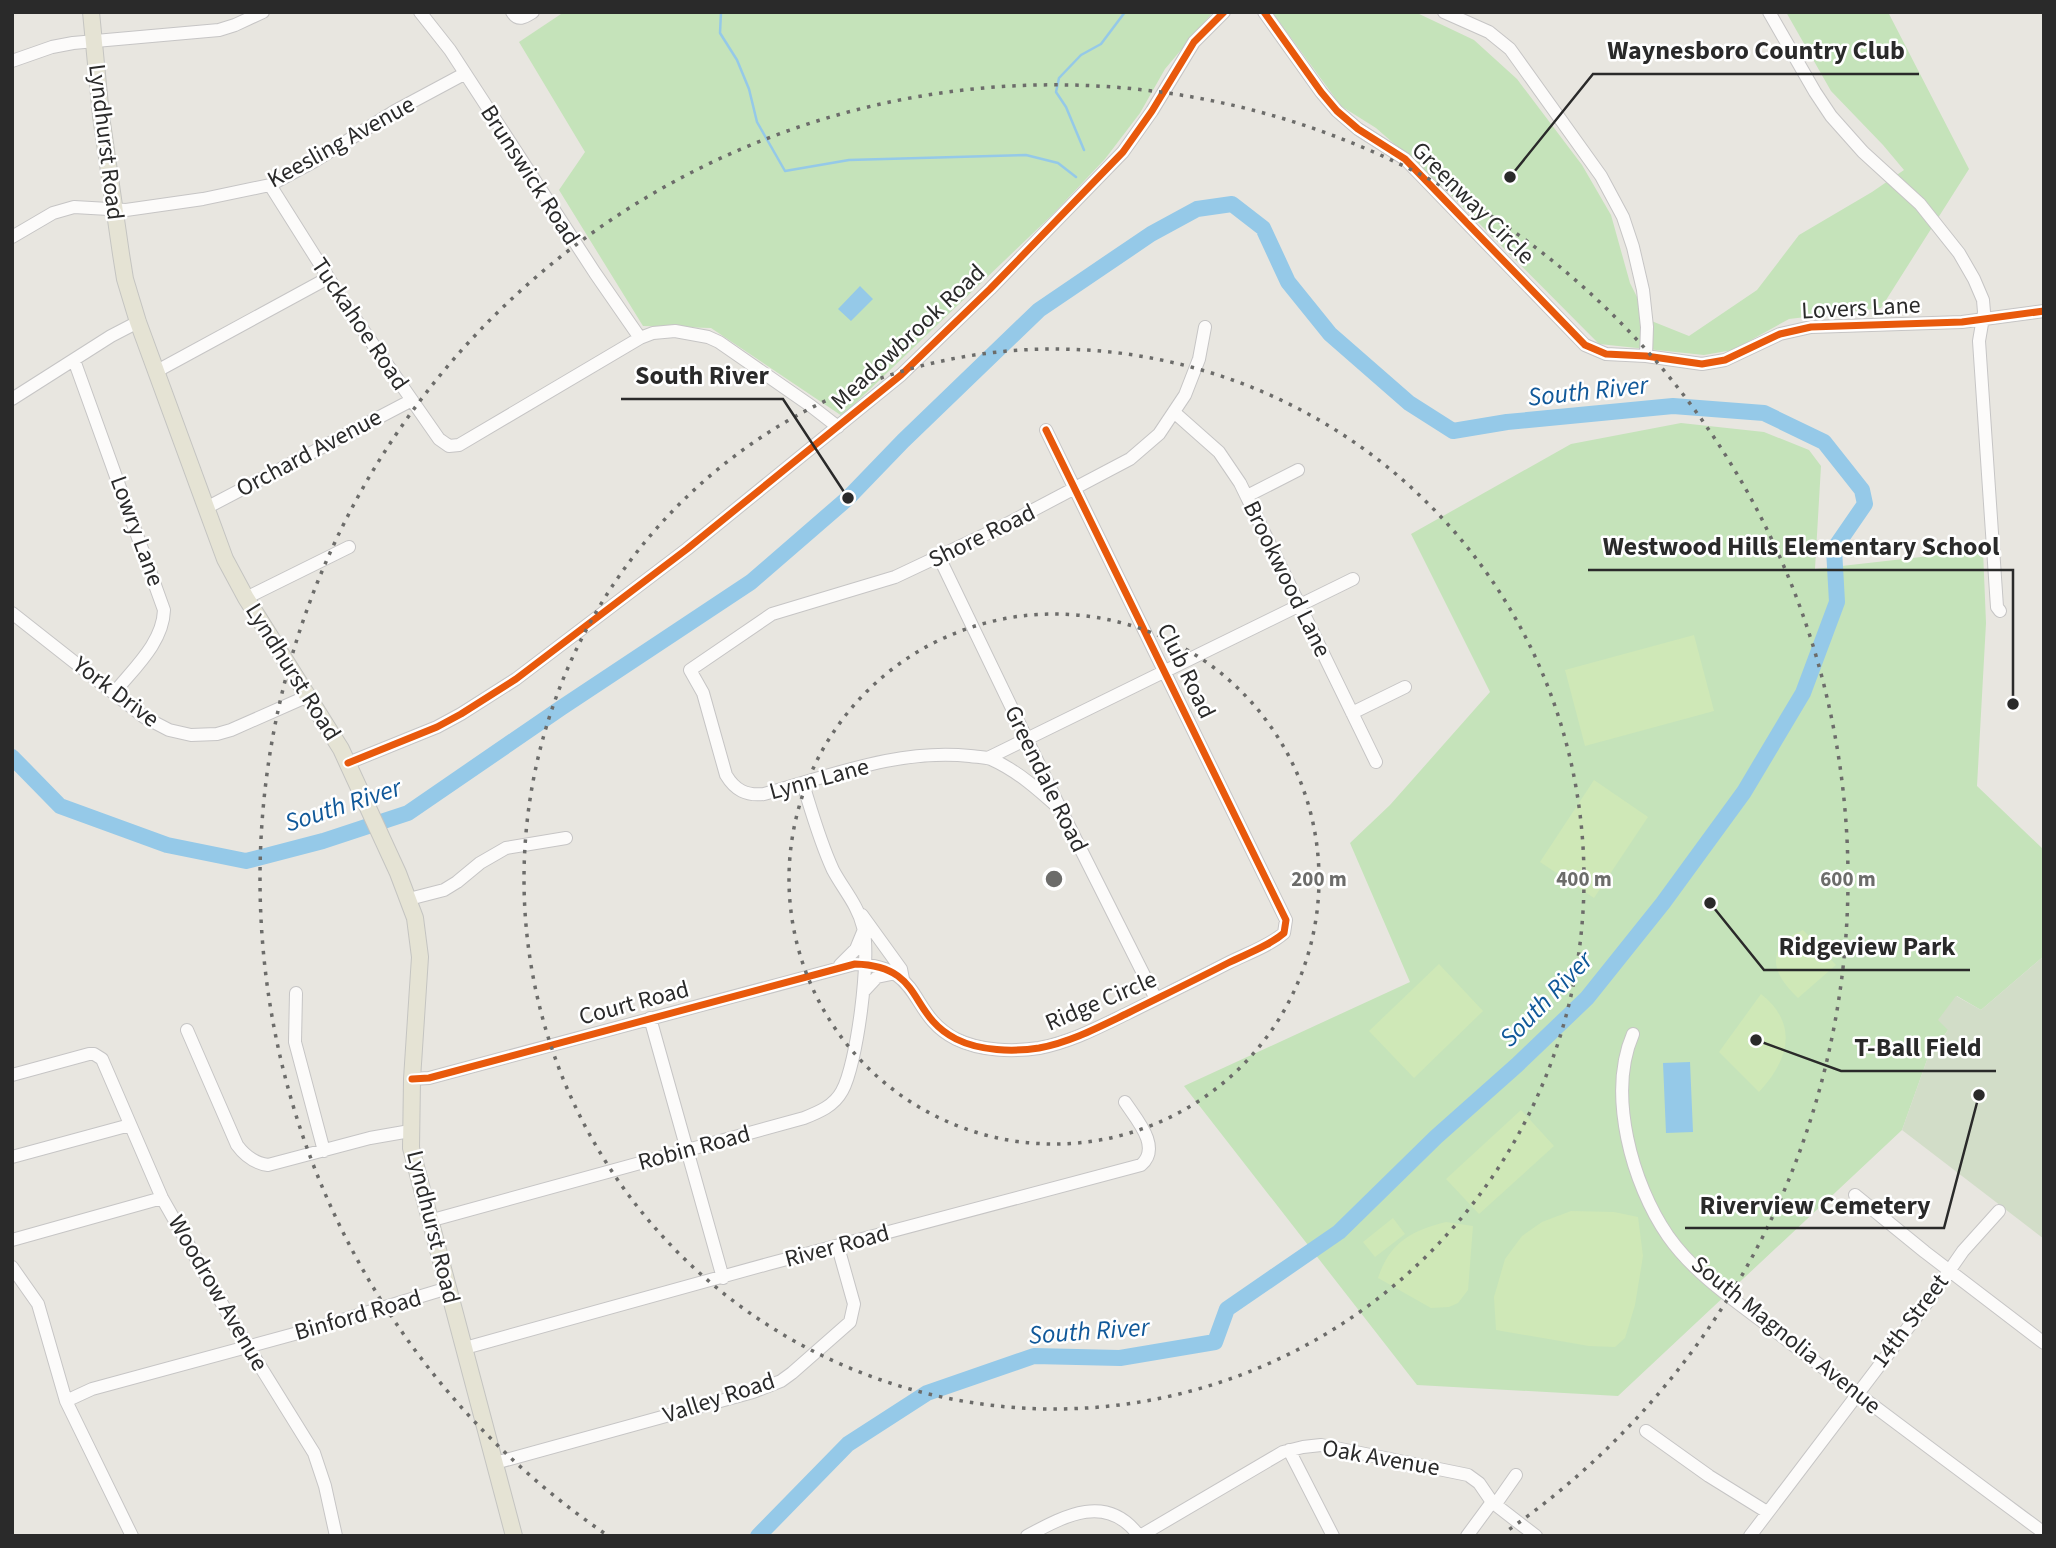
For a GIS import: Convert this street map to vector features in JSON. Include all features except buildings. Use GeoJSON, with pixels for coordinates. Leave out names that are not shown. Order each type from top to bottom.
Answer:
{"type":"FeatureCollection","features":[{"type":"Feature","properties":{"kind":"main road","name":"Lyndhurst Road"},"geometry":{"type":"LineString","coordinates":[[91,12],[114,208],[125,279],[138,322],[225,559],[246,598],[348,763],[409,900],[420,957],[412,1079],[412,1154],[514,1536]]}},
{"type":"Feature","properties":{"kind":"street"},"geometry":{"type":"LineString","coordinates":[[12,61],[52,47],[219,30],[235,26],[263,12]]}},
{"type":"Feature","properties":{"kind":"street","name":"Brunswick Road"},"geometry":{"type":"LineString","coordinates":[[421,12],[435,28],[595,274],[640,338]]}},
{"type":"Feature","properties":{"kind":"street"},"geometry":{"type":"LineString","coordinates":[[512,12],[517,18],[533,12]]}},
{"type":"Feature","properties":{"kind":"street","name":"Meadowbrook Road"},"geometry":{"type":"LineString","coordinates":[[348,763],[437,727],[516,679],[687,550],[932,347],[1116,159],[1138,132],[1194,43],[1224,12]]}},
{"type":"Feature","properties":{"kind":"street","name":"Greenway Circle"},"geometry":{"type":"LineString","coordinates":[[1264,12],[1337,111],[1358,129],[1405,159],[1586,345],[1606,355],[1646,356]]}},
{"type":"Feature","properties":{"kind":"street"},"geometry":{"type":"LineString","coordinates":[[1444,12],[1489,32],[1510,49],[1613,196],[1628,229],[1639,270],[1646,315],[1646,356]]}},
{"type":"Feature","properties":{"kind":"street"},"geometry":{"type":"LineString","coordinates":[[1769,12],[1831,116],[1863,152],[1920,204],[1959,253],[1981,292],[1983,319],[1979,341],[1997,607],[2000,611]]}},
{"type":"Feature","properties":{"kind":"street","name":"Keesling Avenue"},"geometry":{"type":"LineString","coordinates":[[12,237],[62,209],[86,206],[127,210],[237,193],[270,185],[313,162],[395,111],[464,74]]}},
{"type":"Feature","properties":{"kind":"street","name":"Tuckahoe Road"},"geometry":{"type":"LineString","coordinates":[[270,185],[328,278],[443,443],[453,446],[463,443],[640,338]]}},
{"type":"Feature","properties":{"kind":"street"},"geometry":{"type":"LineString","coordinates":[[157,371],[328,278]]}},
{"type":"Feature","properties":{"kind":"street","name":"Lovers Lane"},"geometry":{"type":"LineString","coordinates":[[1646,356],[1686,363],[1716,362],[1737,355],[1761,341],[1802,328],[1983,319],[2044,311]]}},
{"type":"Feature","properties":{"kind":"street"},"geometry":{"type":"LineString","coordinates":[[12,399],[138,322]]}},
{"type":"Feature","properties":{"kind":"street","name":"Shore Road"},"geometry":{"type":"LineString","coordinates":[[690,670],[772,614],[870,586],[939,556],[1075,490],[1130,460],[1152,441],[1175,413],[1193,377],[1205,327]]}},
{"type":"Feature","properties":{"kind":"street"},"geometry":{"type":"LineString","coordinates":[[640,338],[653,333],[675,331],[708,337],[719,342],[838,427]]}},
{"type":"Feature","properties":{"kind":"street","name":"Lowry Lane"},"geometry":{"type":"LineString","coordinates":[[74,360],[164,610],[164,622],[158,638],[114,693]]}},
{"type":"Feature","properties":{"kind":"street","name":"Orchard Avenue"},"geometry":{"type":"LineString","coordinates":[[206,508],[412,400]]}},
{"type":"Feature","properties":{"kind":"street","name":"Brookwood Lane"},"geometry":{"type":"LineString","coordinates":[[1175,413],[1219,452],[1234,472],[1376,762]]}},
{"type":"Feature","properties":{"kind":"street","name":"Club Road"},"geometry":{"type":"LineString","coordinates":[[1046,430],[1286,920],[1286,931]]}},
{"type":"Feature","properties":{"kind":"street"},"geometry":{"type":"LineString","coordinates":[[1247,496],[1298,470]]}},
{"type":"Feature","properties":{"kind":"street"},"geometry":{"type":"LineString","coordinates":[[246,598],[349,547]]}},
{"type":"Feature","properties":{"kind":"street","name":"Greendale Road"},"geometry":{"type":"LineString","coordinates":[[939,556],[1026,739],[1156,999]]}},
{"type":"Feature","properties":{"kind":"street"},"geometry":{"type":"LineString","coordinates":[[988,758],[1353,579]]}},
{"type":"Feature","properties":{"kind":"street","name":"York Drive"},"geometry":{"type":"LineString","coordinates":[[12,613],[154,724],[169,730],[191,735],[217,734],[308,696]]}},
{"type":"Feature","properties":{"kind":"street","name":"Lynn Lane"},"geometry":{"type":"LineString","coordinates":[[690,670],[703,693],[726,775],[734,787],[749,794],[758,795],[892,760],[944,753],[988,758],[1010,769],[1061,810]]}},
{"type":"Feature","properties":{"kind":"street"},"geometry":{"type":"LineString","coordinates":[[1352,713],[1405,687]]}},
{"type":"Feature","properties":{"kind":"street","name":"Ridge Circle"},"geometry":{"type":"LineString","coordinates":[[803,784],[832,868],[858,911],[901,969],[899,976],[930,1017],[948,1034],[970,1044],[1021,1050],[1059,1044],[1076,1038],[1281,936],[1286,931]]}},
{"type":"Feature","properties":{"kind":"street"},"geometry":{"type":"LineString","coordinates":[[409,900],[444,890],[480,863],[506,848],[566,838]]}},
{"type":"Feature","properties":{"kind":"street","name":"Ridge Circle"},"geometry":{"type":"LineString","coordinates":[[858,911],[864,928],[865,964]]}},
{"type":"Feature","properties":{"kind":"street"},"geometry":{"type":"LineString","coordinates":[[864,928],[856,949],[839,966],[851,970],[863,988],[877,977],[899,976]]}},
{"type":"Feature","properties":{"kind":"street"},"geometry":{"type":"LineString","coordinates":[[865,964],[879,965],[899,976]]}},
{"type":"Feature","properties":{"kind":"street","name":"Court Road"},"geometry":{"type":"LineString","coordinates":[[412,1079],[429,1078],[839,966],[865,964]]}},
{"type":"Feature","properties":{"kind":"street","name":"Robin Road"},"geometry":{"type":"LineString","coordinates":[[429,1222],[804,1118],[832,1104],[847,1081],[865,964]]}},
{"type":"Feature","properties":{"kind":"street"},"geometry":{"type":"LineString","coordinates":[[296,993],[295,1042],[324,1151]]}},
{"type":"Feature","properties":{"kind":"street"},"geometry":{"type":"LineString","coordinates":[[650,1018],[723,1278]]}},
{"type":"Feature","properties":{"kind":"street"},"geometry":{"type":"LineString","coordinates":[[187,1030],[237,1145],[251,1160],[268,1165],[370,1138],[410,1131]]}},
{"type":"Feature","properties":{"kind":"street","name":"South Magnolia Avenue"},"geometry":{"type":"LineString","coordinates":[[1633,1034],[1625,1063],[1626,1123],[1642,1190],[1669,1237],[1699,1269],[1727,1293],[1856,1394],[2040,1530]]}},
{"type":"Feature","properties":{"kind":"street","name":"Woodrow Avenue"},"geometry":{"type":"LineString","coordinates":[[12,1075],[94,1054],[102,1059],[162,1198],[247,1346],[314,1453],[325,1486],[336,1536]]}},
{"type":"Feature","properties":{"kind":"street","name":"River Road"},"geometry":{"type":"LineString","coordinates":[[465,1349],[1141,1165],[1149,1153],[1148,1140],[1125,1102]]}},
{"type":"Feature","properties":{"kind":"street"},"geometry":{"type":"LineString","coordinates":[[12,1157],[130,1125]]}},
{"type":"Feature","properties":{"kind":"street"},"geometry":{"type":"LineString","coordinates":[[1855,1195],[2044,1343]]}},
{"type":"Feature","properties":{"kind":"street"},"geometry":{"type":"LineString","coordinates":[[12,1240],[162,1198]]}},
{"type":"Feature","properties":{"kind":"street","name":"14th Street"},"geometry":{"type":"LineString","coordinates":[[1750,1536],[1963,1251],[1999,1211]]}},
{"type":"Feature","properties":{"kind":"street","name":"Valley Road"},"geometry":{"type":"LineString","coordinates":[[495,1463],[753,1392],[781,1381],[841,1332],[854,1315],[852,1293],[838,1247]]}},
{"type":"Feature","properties":{"kind":"street"},"geometry":{"type":"LineString","coordinates":[[12,1267],[38,1304],[66,1401],[132,1536]]}},
{"type":"Feature","properties":{"kind":"street","name":"Binford Road"},"geometry":{"type":"LineString","coordinates":[[66,1401],[92,1389],[393,1306],[448,1287]]}},
{"type":"Feature","properties":{"kind":"street"},"geometry":{"type":"LineString","coordinates":[[1646,1431],[1709,1476],[1767,1512]]}},
{"type":"Feature","properties":{"kind":"street","name":"Oak Avenue"},"geometry":{"type":"LineString","coordinates":[[1027,1536],[1064,1517],[1095,1510],[1122,1519],[1139,1536],[1270,1459],[1289,1450],[1312,1446],[1336,1447],[1473,1477],[1493,1504],[1536,1536]]}},
{"type":"Feature","properties":{"kind":"street"},"geometry":{"type":"LineString","coordinates":[[1289,1450],[1333,1536]]}},
{"type":"Feature","properties":{"kind":"street"},"geometry":{"type":"LineString","coordinates":[[1467,1536],[1516,1475]]}},
{"type":"Feature","properties":{"kind":"green space"},"geometry":{"type":"Polygon","coordinates":[[[564,12],[1213,12],[1165,69],[1140,113],[1105,159],[1051,216],[842,416],[711,328],[643,326],[559,190],[585,152],[519,42],[564,12]]]}},
{"type":"Feature","properties":{"kind":"green space"},"geometry":{"type":"Polygon","coordinates":[[[1272,12],[1415,12],[1474,40],[1517,79],[1582,165],[1611,215],[1630,283],[1639,301],[1639,316],[1689,336],[1757,290],[1799,235],[1904,170],[1831,91],[1786,12],[1888,12],[1969,169],[1881,308],[1789,319],[1733,350],[1704,355],[1599,344],[1440,184],[1376,128],[1341,106],[1272,12]]]}},
{"type":"Feature","properties":{"kind":"green space"},"geometry":{"type":"Polygon","coordinates":[[[1681,423],[1764,432],[1809,450],[1821,466],[1815,569],[1983,550],[1986,623],[1977,786],[2044,850],[2044,956],[1981,1010],[1957,996],[1948,1030],[1927,1060],[1902,1130],[1618,1396],[1417,1385],[1184,1086],[1410,982],[1350,843],[1390,805],[1490,692],[1411,534],[1571,444],[1681,423]]]}},
{"type":"Feature","properties":{"kind":"green space"},"geometry":{"type":"Polygon","coordinates":[[[1694,635],[1714,711],[1585,746],[1565,670],[1694,635]]]}},
{"type":"Feature","properties":{"kind":"green space"},"geometry":{"type":"Polygon","coordinates":[[[1594,780],[1648,817],[1594,898],[1540,862],[1594,780]]]}},
{"type":"Feature","properties":{"kind":"green space"},"geometry":{"type":"Polygon","coordinates":[[[1803,930],[1836,965],[1798,998],[1778,973],[1776,958],[1785,941],[1803,930]]]}},
{"type":"Feature","properties":{"kind":"green space"},"geometry":{"type":"Polygon","coordinates":[[[2044,956],[2044,1239],[1902,1130],[1927,1060],[1948,1030],[1938,1020],[1956,996],[1981,1010],[2044,956]]]}},
{"type":"Feature","properties":{"kind":"green space"},"geometry":{"type":"Polygon","coordinates":[[[1439,964],[1483,1011],[1414,1078],[1369,1031],[1439,964]]]}},
{"type":"Feature","properties":{"kind":"green space"},"geometry":{"type":"Polygon","coordinates":[[[1761,994],[1781,1017],[1786,1042],[1777,1067],[1759,1092],[1719,1052],[1761,994]]]}},
{"type":"Feature","properties":{"kind":"green space"},"geometry":{"type":"Polygon","coordinates":[[[1521,1110],[1554,1146],[1479,1214],[1446,1179],[1521,1110]]]}},
{"type":"Feature","properties":{"kind":"green space"},"geometry":{"type":"Polygon","coordinates":[[[1571,1211],[1614,1212],[1638,1217],[1643,1256],[1635,1305],[1625,1338],[1615,1347],[1589,1346],[1496,1330],[1494,1297],[1505,1259],[1522,1236],[1542,1222],[1571,1211]]]}},
{"type":"Feature","properties":{"kind":"green space"},"geometry":{"type":"Polygon","coordinates":[[[1393,1218],[1405,1234],[1375,1257],[1363,1242],[1393,1218]]]}},
{"type":"Feature","properties":{"kind":"green space"},"geometry":{"type":"Polygon","coordinates":[[[1446,1222],[1473,1226],[1468,1290],[1458,1303],[1449,1307],[1431,1308],[1378,1278],[1389,1255],[1403,1240],[1422,1229],[1446,1222]]]}},
{"type":"Feature","properties":{"kind":"water"},"geometry":{"type":"Polygon","coordinates":[[[860,286],[873,299],[851,321],[838,309],[860,286]]]}},
{"type":"Feature","properties":{"kind":"water"},"geometry":{"type":"Polygon","coordinates":[[[1690,1062],[1693,1132],[1666,1133],[1663,1063],[1690,1062]]]}},
{"type":"Feature","properties":{"kind":"waterway"},"geometry":{"type":"LineString","coordinates":[[721,12],[720,33],[737,60],[749,89],[757,122],[785,171],[849,160],[1026,155],[1058,163],[1076,177]]}},
{"type":"Feature","properties":{"kind":"waterway"},"geometry":{"type":"LineString","coordinates":[[1084,150],[1066,107],[1056,92],[1059,78],[1081,55],[1101,44],[1125,12]]}},
{"type":"Feature","properties":{"kind":"waterway","name":"South River"},"geometry":{"type":"LineString","coordinates":[[12,757],[60,806],[167,845],[246,861],[323,841],[408,813],[751,582],[848,498],[1039,310],[1151,234],[1197,209],[1232,204],[1263,228],[1288,282],[1330,334],[1409,403],[1453,431],[1507,422],[1673,406],[1764,413],[1824,442],[1862,490],[1865,504],[1834,549],[1837,602],[1803,693],[1744,792],[1663,903],[1587,998],[1436,1137],[1339,1232],[1227,1309],[1215,1342],[1120,1358],[1034,1356],[927,1393],[848,1444],[758,1536]]}},
{"type":"Feature","properties":{"kind":"cycle path"},"geometry":{"type":"LineString","coordinates":[[348,763],[437,727],[516,679],[687,549],[901,375],[990,289],[1123,152],[1152,111],[1194,42],[1224,12]]}},
{"type":"Feature","properties":{"kind":"cycle path"},"geometry":{"type":"LineString","coordinates":[[1264,12],[1337,111],[1358,129],[1405,159],[1585,345],[1606,354],[1646,356],[1702,364],[1725,360],[1780,334],[1811,327],[1962,322],[2044,311]]}},
{"type":"Feature","properties":{"kind":"cycle path"},"geometry":{"type":"LineString","coordinates":[[412,1079],[429,1078],[855,964],[877,967],[893,973],[905,982],[940,1029],[956,1039],[997,1050],[1039,1048],[1096,1029],[1264,946],[1284,933],[1286,920],[1046,430]]}},
{"type":"Feature","properties":{"kind":"place","name":"Waynesboro Country Club"},"geometry":{"type":"Point","coordinates":[1510,177]}},
{"type":"Feature","properties":{"kind":"place","name":"South River"},"geometry":{"type":"Point","coordinates":[848,498]}},
{"type":"Feature","properties":{"kind":"place","name":"Westwood Hills Elementary School"},"geometry":{"type":"Point","coordinates":[2013,704]}},
{"type":"Feature","properties":{"kind":"place","name":"Ridgeview Park"},"geometry":{"type":"Point","coordinates":[1710,903]}},
{"type":"Feature","properties":{"kind":"place","name":"T-Ball Field"},"geometry":{"type":"Point","coordinates":[1756,1040]}},
{"type":"Feature","properties":{"kind":"place","name":"Riverview Cemetery"},"geometry":{"type":"Point","coordinates":[1979,1095]}}]}
